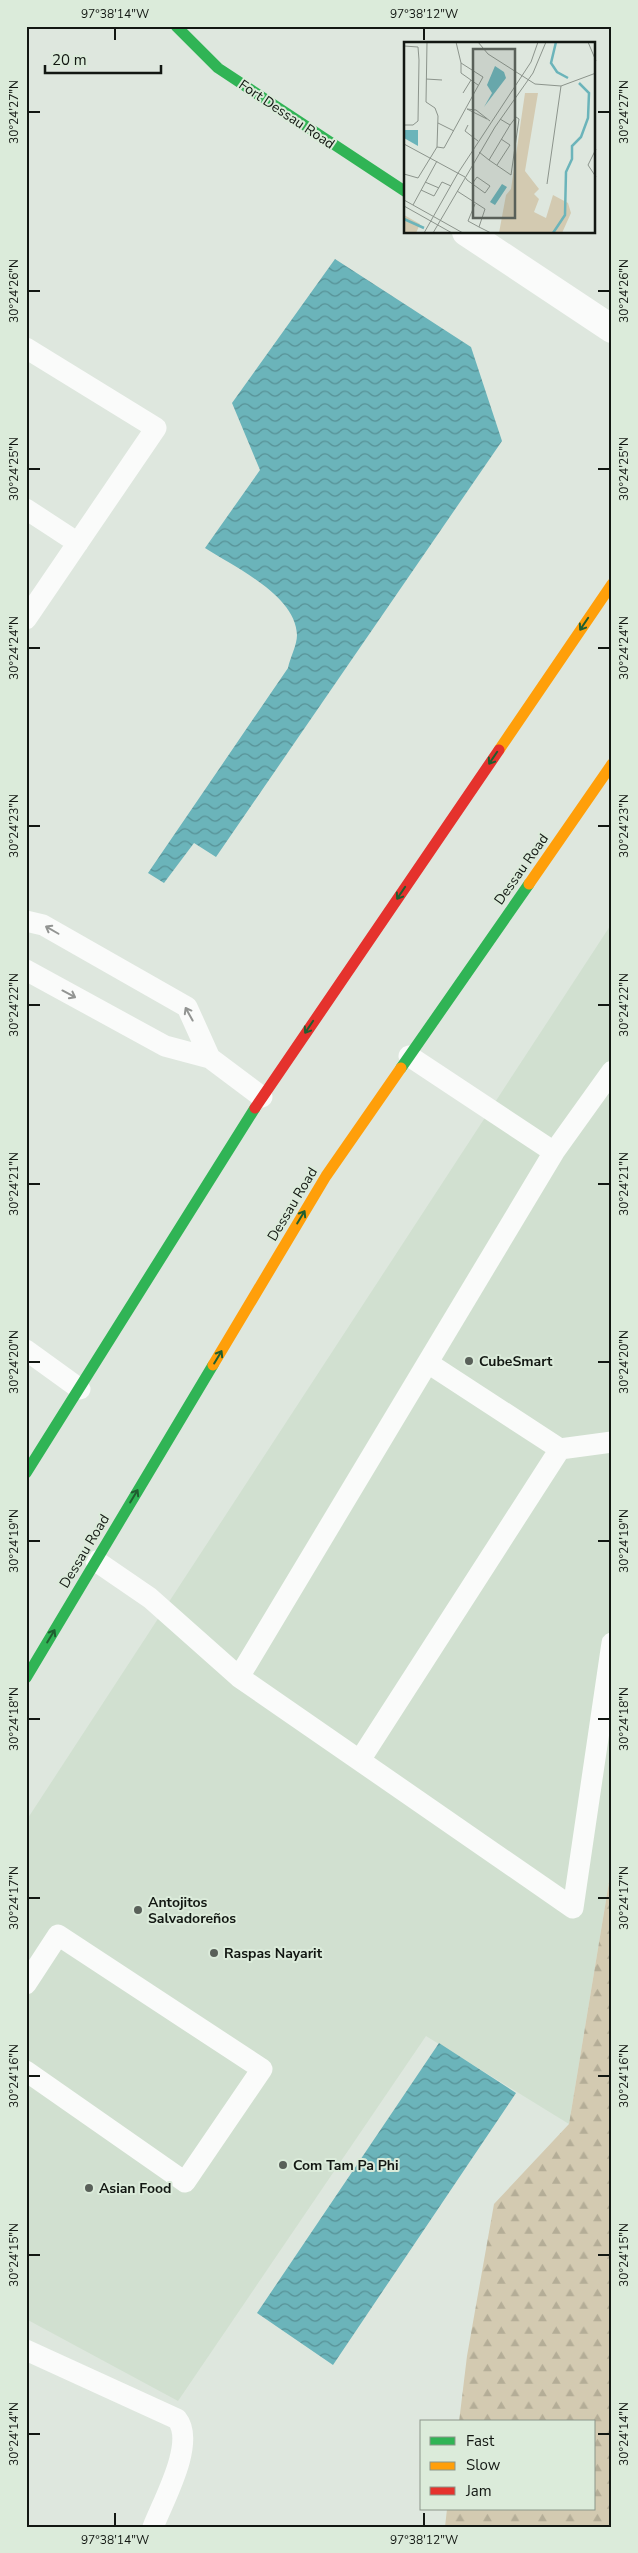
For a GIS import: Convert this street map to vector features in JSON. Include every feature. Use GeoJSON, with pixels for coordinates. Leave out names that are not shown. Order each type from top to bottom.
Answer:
{"type":"FeatureCollection","features":[{"type":"Feature","properties":{"kind":"main road","name":"Fort Dessau Road"},"geometry":{"type":"LineString","coordinates":[[176,26],[218,68],[404,191]]}},
{"type":"Feature","properties":{"kind":"main road"},"geometry":{"type":"LineString","coordinates":[[26,1474],[262,1097],[612,584]]}},
{"type":"Feature","properties":{"kind":"main road","name":"Dessau Road"},"geometry":{"type":"LineString","coordinates":[[26,1678],[326,1176],[612,764]]}},
{"type":"Feature","properties":{"kind":"street"},"geometry":{"type":"LineString","coordinates":[[469,234],[612,329]]}},
{"type":"Feature","properties":{"kind":"lane"},"geometry":{"type":"LineString","coordinates":[[26,348],[156,428],[26,619]]}},
{"type":"Feature","properties":{"kind":"lane"},"geometry":{"type":"LineString","coordinates":[[26,509],[78,543]]}},
{"type":"Feature","properties":{"kind":"lane"},"geometry":{"type":"LineString","coordinates":[[26,921],[43,925],[187,1007],[210,1058]]}},
{"type":"Feature","properties":{"kind":"lane"},"geometry":{"type":"LineString","coordinates":[[26,970],[165,1046],[210,1058],[262,1097]]}},
{"type":"Feature","properties":{"kind":"lane"},"geometry":{"type":"LineString","coordinates":[[409,1056],[554,1152]]}},
{"type":"Feature","properties":{"kind":"lane"},"geometry":{"type":"LineString","coordinates":[[239,1677],[554,1152],[612,1071]]}},
{"type":"Feature","properties":{"kind":"lane"},"geometry":{"type":"LineString","coordinates":[[26,1350],[80,1389]]}},
{"type":"Feature","properties":{"kind":"lane"},"geometry":{"type":"LineString","coordinates":[[428,1363],[560,1449],[612,1442]]}},
{"type":"Feature","properties":{"kind":"lane"},"geometry":{"type":"LineString","coordinates":[[360,1760],[560,1449]]}},
{"type":"Feature","properties":{"kind":"lane"},"geometry":{"type":"LineString","coordinates":[[96,1560],[150,1598],[239,1677],[573,1908],[612,1643]]}},
{"type":"Feature","properties":{"kind":"lane"},"geometry":{"type":"LineString","coordinates":[[26,1984],[58,1935],[262,2069],[185,2182],[26,2071]]}},
{"type":"Feature","properties":{"kind":"lane"},"geometry":{"type":"LineString","coordinates":[[26,2350],[177,2419],[182,2425],[184,2449],[153,2527]]}},
{"type":"Feature","properties":{"kind":"shaded area","name":"CubeSmart"},"geometry":{"type":"Polygon","coordinates":[[[612,923],[612,1864],[569,2124],[426,2036],[178,2401],[26,2319],[26,1821],[612,923]]]}},
{"type":"Feature","properties":{"kind":"green space"},"geometry":{"type":"Polygon","coordinates":[[[612,1864],[612,2527],[445,2527],[447,2510],[596,2510],[596,2420],[459,2420],[467,2356],[494,2204],[569,2124],[612,1864]]]}},
{"type":"Feature","properties":{"kind":"water"},"geometry":{"type":"Polygon","coordinates":[[[335,259],[471,347],[502,441],[216,857],[194,843],[164,883],[148,873],[288,668],[296,643],[297,635],[294,621],[286,607],[275,595],[247,573],[205,548],[260,470],[232,403],[335,259]]]}},
{"type":"Feature","properties":{"kind":"water"},"geometry":{"type":"Polygon","coordinates":[[[439,2043],[516,2093],[333,2365],[257,2313],[439,2043]]]}},
{"type":"Feature","properties":{"kind":"traffic: fast"},"geometry":{"type":"LineString","coordinates":[[176,26],[218,68],[404,191]]}},
{"type":"Feature","properties":{"kind":"traffic: fast"},"geometry":{"type":"LineString","coordinates":[[401,1068],[529,884]]}},
{"type":"Feature","properties":{"kind":"traffic: fast"},"geometry":{"type":"LineString","coordinates":[[26,1473],[255,1108]]}},
{"type":"Feature","properties":{"kind":"traffic: fast"},"geometry":{"type":"LineString","coordinates":[[26,1678],[213,1365]]}},
{"type":"Feature","properties":{"kind":"traffic: slow"},"geometry":{"type":"LineString","coordinates":[[499,750],[612,584]]}},
{"type":"Feature","properties":{"kind":"traffic: slow"},"geometry":{"type":"LineString","coordinates":[[529,884],[612,764]]}},
{"type":"Feature","properties":{"kind":"traffic: slow"},"geometry":{"type":"LineString","coordinates":[[213,1365],[326,1176],[401,1068]]}},
{"type":"Feature","properties":{"kind":"traffic: jam"},"geometry":{"type":"LineString","coordinates":[[255,1108],[499,750]]}},
{"type":"Feature","properties":{"kind":"place","name":"CubeSmart"},"geometry":{"type":"Point","coordinates":[469,1361]}},
{"type":"Feature","properties":{"kind":"place","name":"Antojitos Salvadoreños"},"geometry":{"type":"Point","coordinates":[138,1910]}},
{"type":"Feature","properties":{"kind":"place","name":"Raspas Nayarit"},"geometry":{"type":"Point","coordinates":[214,1953]}},
{"type":"Feature","properties":{"kind":"place","name":"Com Tam Pa Phi"},"geometry":{"type":"Point","coordinates":[283,2165]}},
{"type":"Feature","properties":{"kind":"place","name":"Asian Food"},"geometry":{"type":"Point","coordinates":[89,2188]}}]}
